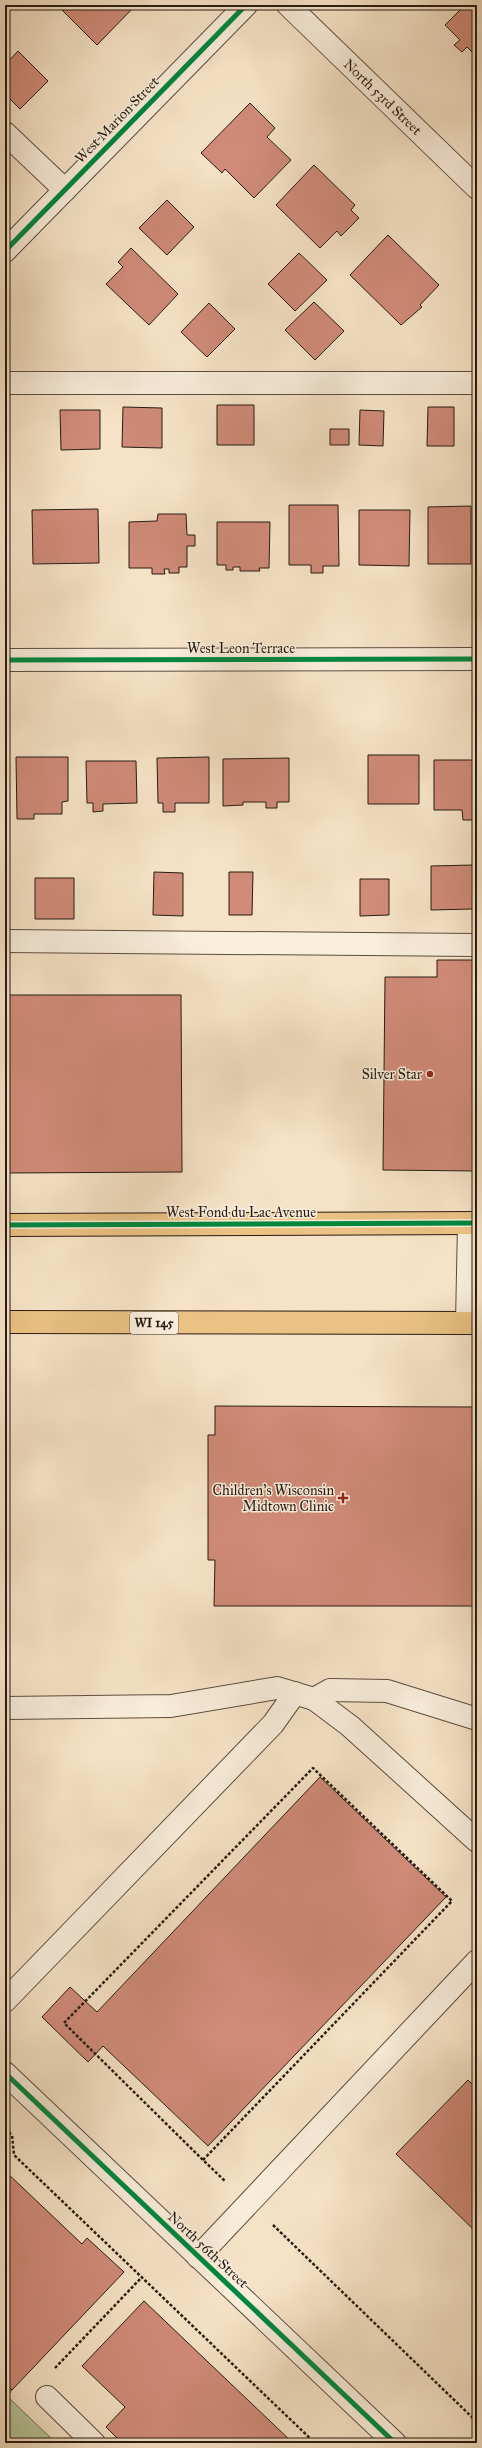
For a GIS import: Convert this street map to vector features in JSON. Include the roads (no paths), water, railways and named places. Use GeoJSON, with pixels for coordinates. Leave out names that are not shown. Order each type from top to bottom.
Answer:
{"type":"FeatureCollection","features":[{"type":"Feature","properties":{"kind":"main road","name":"West Fond du Lac Avenue"},"geometry":{"type":"LineString","coordinates":[[5,1225],[473,1223]]}},
{"type":"Feature","properties":{"kind":"main road","name":"WI 145"},"geometry":{"type":"LineString","coordinates":[[5,1322],[472,1323]]}},
{"type":"Feature","properties":{"kind":"street","name":"West Marion Street"},"geometry":{"type":"LineString","coordinates":[[5,251],[246,5]]}},
{"type":"Feature","properties":{"kind":"street","name":"North 53rd Street"},"geometry":{"type":"LineString","coordinates":[[288,5],[477,188]]}},
{"type":"Feature","properties":{"kind":"street"},"geometry":{"type":"LineString","coordinates":[[5,132],[65,190]]}},
{"type":"Feature","properties":{"kind":"street"},"geometry":{"type":"LineString","coordinates":[[5,383],[477,383]]}},
{"type":"Feature","properties":{"kind":"street","name":"West Leon Terrace"},"geometry":{"type":"LineString","coordinates":[[5,660],[477,659]]}},
{"type":"Feature","properties":{"kind":"street"},"geometry":{"type":"LineString","coordinates":[[5,941],[477,945]]}},
{"type":"Feature","properties":{"kind":"street"},"geometry":{"type":"LineString","coordinates":[[472,1323],[473,1223]]}},
{"type":"Feature","properties":{"kind":"street"},"geometry":{"type":"LineString","coordinates":[[5,1708],[171,1706],[277,1688],[304,1696],[350,1726],[477,1841]]}},
{"type":"Feature","properties":{"kind":"street"},"geometry":{"type":"LineString","coordinates":[[5,2001],[274,1724],[304,1696],[330,1690],[387,1691],[477,1719]]}},
{"type":"Feature","properties":{"kind":"street"},"geometry":{"type":"LineString","coordinates":[[198,2257],[477,1961]]}},
{"type":"Feature","properties":{"kind":"street","name":"North 56th Street"},"geometry":{"type":"LineString","coordinates":[[5,2073],[395,2443]]}},
{"type":"Feature","properties":{"kind":"street"},"geometry":{"type":"LineString","coordinates":[[47,2397],[94,2443]]}},
{"type":"Feature","properties":{"kind":"place","name":"Silver Star"},"geometry":{"type":"Point","coordinates":[430,1074]}},
{"type":"Feature","properties":{"kind":"place","name":"Children's Wisconsin Midtown Clinic"},"geometry":{"type":"Point","coordinates":[343,1498]}}]}
